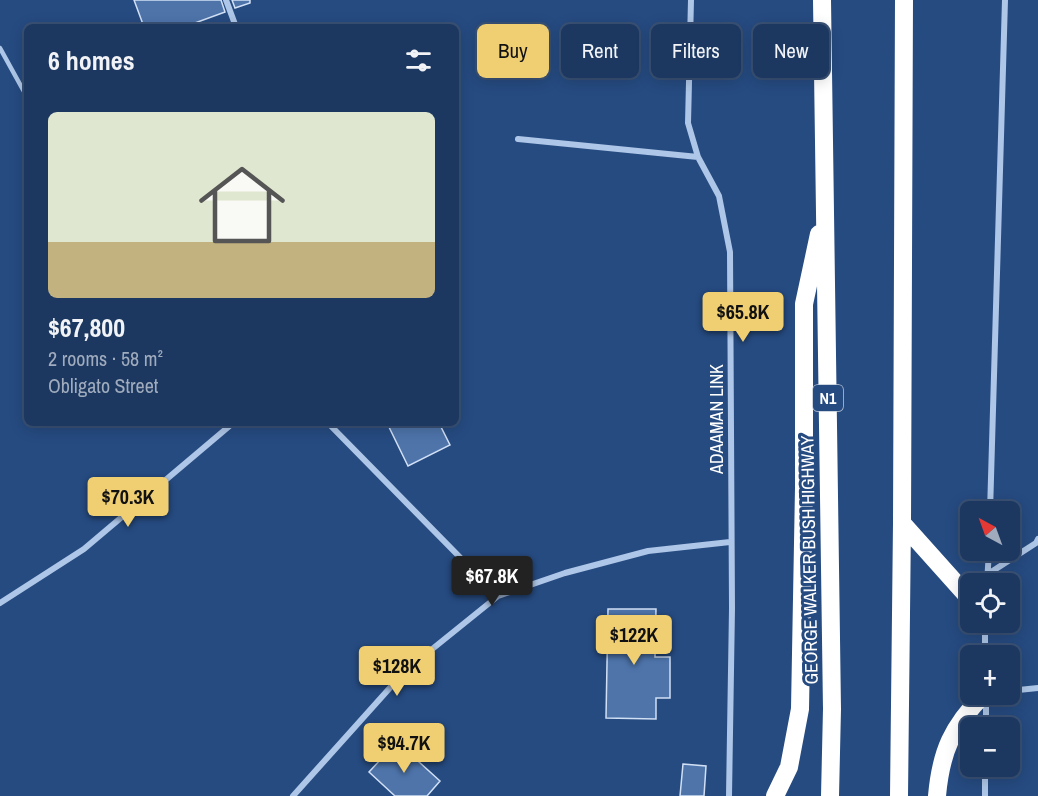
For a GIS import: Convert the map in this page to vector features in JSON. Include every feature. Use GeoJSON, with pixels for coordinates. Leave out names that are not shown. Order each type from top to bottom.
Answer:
{"type":"FeatureCollection","features":[{"type":"Feature","properties":{"kind":"highway","name":"GEORGE WALKER BUSH HIGHWAY"},"geometry":{"type":"LineString","coordinates":[[822,0],[832,709],[830,796]]}},
{"type":"Feature","properties":{"kind":"highway"},"geometry":{"type":"LineString","coordinates":[[899,796],[904,0]]}},
{"type":"Feature","properties":{"kind":"highway"},"geometry":{"type":"LineString","coordinates":[[775,796],[789,767],[800,709],[804,488],[804,304],[825,203]]}},
{"type":"Feature","properties":{"kind":"highway"},"geometry":{"type":"LineString","coordinates":[[902,523],[960,588]]}},
{"type":"Feature","properties":{"kind":"highway"},"geometry":{"type":"LineString","coordinates":[[937,796],[939,770],[953,732],[974,705]]}},
{"type":"Feature","properties":{"kind":"street"},"geometry":{"type":"LineString","coordinates":[[226,0],[235,24]]}},
{"type":"Feature","properties":{"kind":"street","name":"ADAAMAN LINK"},"geometry":{"type":"LineString","coordinates":[[691,0],[688,123],[698,157],[719,196],[730,252],[732,608],[729,796]]}},
{"type":"Feature","properties":{"kind":"street"},"geometry":{"type":"LineString","coordinates":[[990,501],[1005,0]]}},
{"type":"Feature","properties":{"kind":"street"},"geometry":{"type":"LineString","coordinates":[[518,139],[698,157]]}},
{"type":"Feature","properties":{"kind":"street"},"geometry":{"type":"LineString","coordinates":[[0,603],[84,549],[229,426]]}},
{"type":"Feature","properties":{"kind":"street"},"geometry":{"type":"LineString","coordinates":[[331,426],[498,596]]}},
{"type":"Feature","properties":{"kind":"street"},"geometry":{"type":"LineString","coordinates":[[989,573],[1038,540]]}},
{"type":"Feature","properties":{"kind":"street"},"geometry":{"type":"LineString","coordinates":[[293,796],[405,671],[498,596],[565,573],[648,551],[730,542]]}},
{"type":"Feature","properties":{"kind":"street"},"geometry":{"type":"LineString","coordinates":[[1020,690],[1038,688]]}},
{"type":"Feature","properties":{"kind":"street"},"geometry":{"type":"LineString","coordinates":[[985,777],[985,796]]}},
{"type":"Feature","properties":{"kind":"lane"},"geometry":{"type":"LineString","coordinates":[[0,48],[24,92]]}},
{"type":"Feature","properties":{"kind":"building"},"geometry":{"type":"Polygon","coordinates":[[[134,0],[221,0],[225,12],[192,24],[143,24],[134,0]]]}},
{"type":"Feature","properties":{"kind":"building"},"geometry":{"type":"Polygon","coordinates":[[[232,0],[250,0],[250,3],[235,8],[232,0]]]}},
{"type":"Feature","properties":{"kind":"building"},"geometry":{"type":"Polygon","coordinates":[[[388,426],[440,426],[450,445],[408,466],[388,426]]]}},
{"type":"Feature","properties":{"kind":"building"},"geometry":{"type":"Polygon","coordinates":[[[608,609],[656,609],[655,657],[670,657],[670,698],[656,698],[656,719],[606,718],[608,609]]]}},
{"type":"Feature","properties":{"kind":"building"},"geometry":{"type":"Polygon","coordinates":[[[397,742],[440,781],[427,796],[395,796],[369,772],[397,742]]]}},
{"type":"Feature","properties":{"kind":"building"},"geometry":{"type":"Polygon","coordinates":[[[683,764],[706,766],[704,796],[680,796],[683,764]]]}}]}
